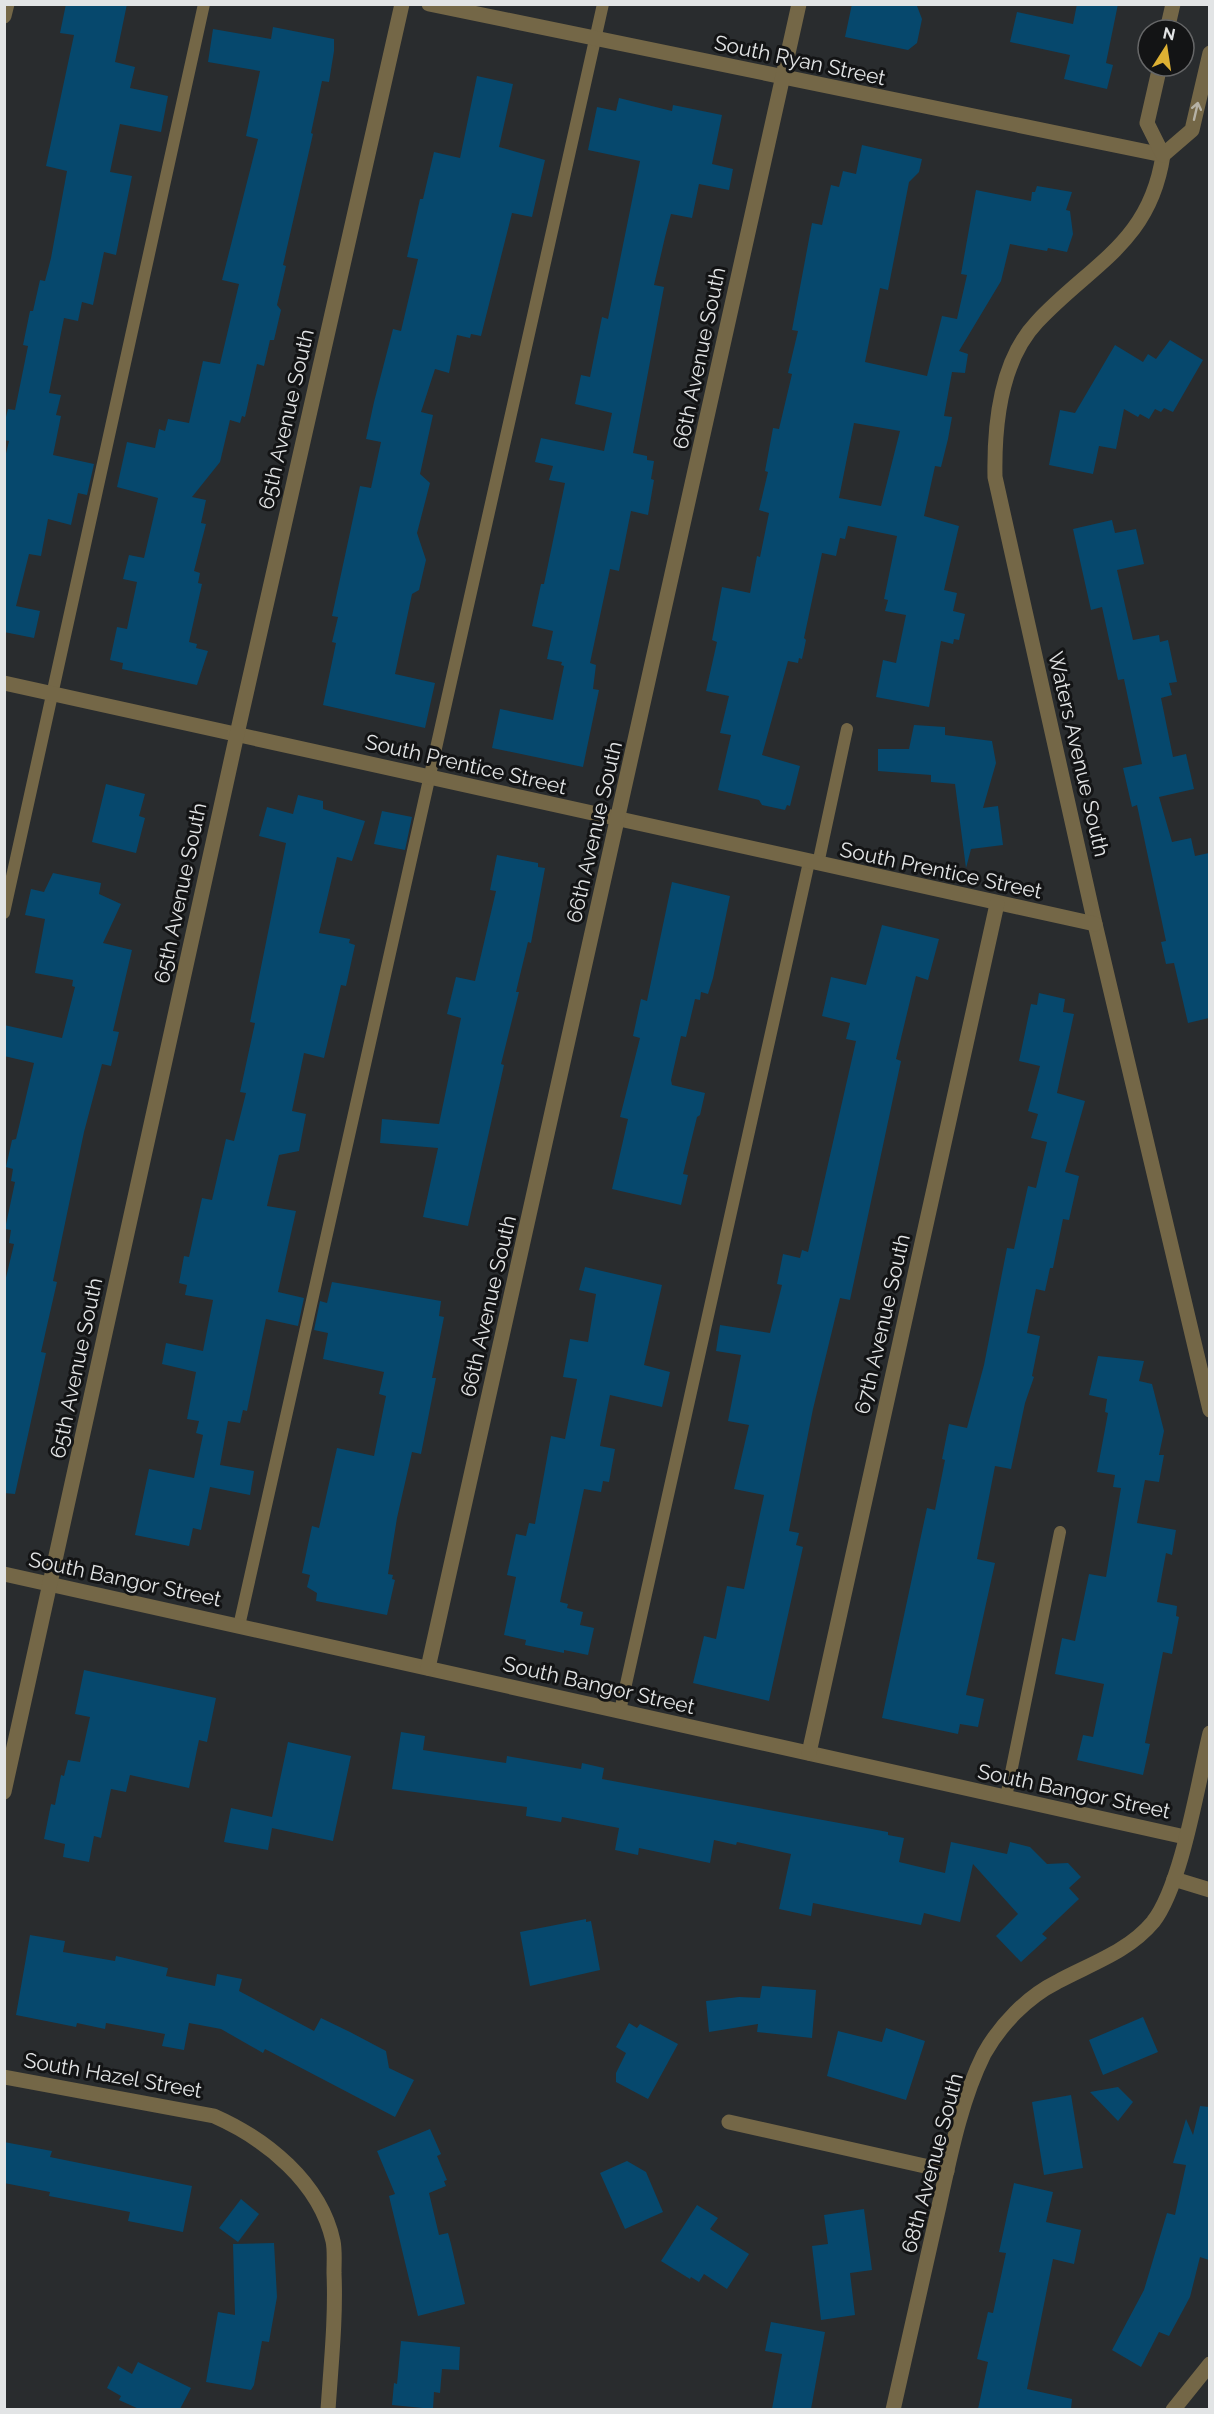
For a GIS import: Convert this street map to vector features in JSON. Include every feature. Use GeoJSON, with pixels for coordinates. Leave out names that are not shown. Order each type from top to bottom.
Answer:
{"type":"FeatureCollection","features":[{"type":"Feature","properties":{"kind":"street"},"geometry":{"type":"LineString","coordinates":[[4,16],[7,4]]}},
{"type":"Feature","properties":{"kind":"street","name":"65th Avenue South"},"geometry":{"type":"LineString","coordinates":[[4,1792],[237,734],[402,4]]}},
{"type":"Feature","properties":{"kind":"street","name":"South Ryan Street"},"geometry":{"type":"LineString","coordinates":[[429,4],[783,79],[1162,155]]}},
{"type":"Feature","properties":{"kind":"street","name":"66th Avenue South"},"geometry":{"type":"LineString","coordinates":[[428,1668],[619,820],[799,4]]}},
{"type":"Feature","properties":{"kind":"street"},"geometry":{"type":"LineString","coordinates":[[1157,78],[1147,123],[1162,155],[1192,130],[1209,53]]}},
{"type":"Feature","properties":{"kind":"street","name":"Waters Avenue South"},"geometry":{"type":"LineString","coordinates":[[1162,155],[1159,180],[1151,202],[1130,234],[1103,264],[1035,323],[1030,332],[1007,379],[997,409],[995,477],[1095,924],[1209,1410]]}},
{"type":"Feature","properties":{"kind":"street","name":"South Prentice Street"},"geometry":{"type":"LineString","coordinates":[[4,683],[1095,924]]}},
{"type":"Feature","properties":{"kind":"street","name":"67th Avenue South"},"geometry":{"type":"LineString","coordinates":[[809,1753],[997,904]]}},
{"type":"Feature","properties":{"kind":"street","name":"South Bangor Street"},"geometry":{"type":"LineString","coordinates":[[4,1574],[1185,1837]]}},
{"type":"Feature","properties":{"kind":"street"},"geometry":{"type":"LineString","coordinates":[[1185,1837],[1209,1733]]}},
{"type":"Feature","properties":{"kind":"street","name":"68th Avenue South"},"geometry":{"type":"LineString","coordinates":[[892,2409],[947,2170],[974,2080],[985,2054],[1004,2025],[1020,2008],[1055,1983],[1100,1962],[1131,1942],[1152,1923],[1165,1903],[1185,1837]]}},
{"type":"Feature","properties":{"kind":"street"},"geometry":{"type":"LineString","coordinates":[[1174,1879],[1209,1890]]}},
{"type":"Feature","properties":{"kind":"street","name":"South Hazel Street"},"geometry":{"type":"LineString","coordinates":[[4,2077],[214,2115],[246,2130],[270,2148],[302,2180],[321,2208],[333,2241],[335,2295],[328,2409]]}},
{"type":"Feature","properties":{"kind":"street"},"geometry":{"type":"LineString","coordinates":[[729,2122],[947,2170]]}},
{"type":"Feature","properties":{"kind":"street"},"geometry":{"type":"LineString","coordinates":[[1173,2409],[1209,2364]]}},
{"type":"Feature","properties":{"kind":"lane"},"geometry":{"type":"LineString","coordinates":[[4,913],[55,694],[204,4]]}},
{"type":"Feature","properties":{"kind":"lane"},"geometry":{"type":"LineString","coordinates":[[239,1626],[603,4]]}},
{"type":"Feature","properties":{"kind":"lane"},"geometry":{"type":"LineString","coordinates":[[620,1711],[814,863],[847,729]]}},
{"type":"Feature","properties":{"kind":"lane"},"geometry":{"type":"LineString","coordinates":[[1006,1797],[1060,1532]]}},
{"type":"Feature","properties":{"kind":"building"},"geometry":{"type":"Polygon","coordinates":[[[66,4],[127,4],[115,62],[135,67],[130,88],[168,96],[161,132],[120,124],[110,172],[132,176],[116,255],[104,252],[93,305],[82,302],[78,321],[64,318],[49,393],[61,395],[56,415],[61,416],[53,455],[94,464],[87,495],[78,493],[71,525],[48,519],[41,556],[29,554],[16,606],[40,611],[34,638],[4,632],[4,462],[9,441],[4,440],[4,425],[8,409],[15,410],[28,346],[23,345],[30,311],[33,311],[40,280],[45,281],[67,171],[46,166],[74,35],[60,33],[66,4]]]}},
{"type":"Feature","properties":{"kind":"building"},"geometry":{"type":"Polygon","coordinates":[[[852,4],[917,6],[922,19],[917,43],[908,50],[845,37],[852,4]]]}},
{"type":"Feature","properties":{"kind":"building"},"geometry":{"type":"Polygon","coordinates":[[[1077,4],[1118,4],[1106,63],[1113,65],[1107,89],[1064,79],[1070,55],[1010,42],[1017,12],[1073,24],[1077,4]]]}},
{"type":"Feature","properties":{"kind":"building"},"geometry":{"type":"Polygon","coordinates":[[[273,27],[334,39],[334,51],[329,82],[322,81],[311,133],[313,134],[283,265],[286,266],[277,305],[281,310],[274,340],[270,340],[264,366],[257,364],[245,417],[242,416],[240,423],[230,420],[220,462],[192,497],[206,500],[201,523],[206,524],[194,571],[200,573],[198,583],[202,584],[189,642],[197,644],[196,648],[208,651],[197,685],[122,669],[123,663],[110,660],[117,627],[127,629],[137,582],[123,579],[129,555],[144,558],[158,498],[117,487],[127,442],[155,448],[159,429],[165,431],[168,419],[189,423],[203,361],[220,364],[239,284],[222,280],[258,139],[246,136],[260,71],[208,62],[213,29],[271,39],[273,27]]]}},
{"type":"Feature","properties":{"kind":"building"},"geometry":{"type":"Polygon","coordinates":[[[477,76],[513,84],[499,147],[545,160],[532,217],[512,213],[481,336],[471,334],[470,338],[457,335],[449,373],[435,369],[421,412],[433,415],[420,474],[430,483],[417,533],[426,560],[419,590],[412,594],[395,674],[435,683],[425,728],[323,705],[336,643],[332,642],[338,617],[332,616],[360,486],[371,488],[381,442],[366,439],[393,329],[401,331],[418,259],[407,257],[420,199],[423,199],[434,152],[460,158],[477,76]]]}},
{"type":"Feature","properties":{"kind":"building"},"geometry":{"type":"Polygon","coordinates":[[[619,98],[672,111],[673,105],[722,115],[712,164],[733,169],[729,190],[699,184],[692,218],[671,214],[665,237],[654,285],[664,287],[633,453],[647,456],[647,460],[654,461],[651,479],[654,480],[648,515],[631,511],[619,571],[610,569],[590,663],[596,665],[593,689],[599,690],[583,767],[492,748],[500,709],[553,720],[564,666],[561,665],[562,662],[547,659],[553,631],[532,626],[541,584],[544,584],[565,483],[549,480],[553,466],[535,462],[541,438],[604,451],[612,413],[575,404],[581,375],[590,377],[602,317],[608,319],[640,161],[588,150],[597,107],[616,111],[619,98]]]}},
{"type":"Feature","properties":{"kind":"building"},"geometry":{"type":"Polygon","coordinates":[[[862,145],[922,159],[919,172],[909,182],[888,290],[880,288],[865,362],[927,376],[942,316],[957,319],[967,275],[961,274],[976,190],[1031,201],[1032,192],[1035,192],[1037,186],[1072,192],[1066,210],[1070,211],[1073,234],[1067,252],[1010,244],[1001,281],[959,351],[968,354],[965,373],[952,372],[944,416],[952,417],[948,439],[941,467],[935,466],[924,516],[959,526],[944,590],[957,593],[953,611],[965,614],[959,640],[954,639],[953,644],[941,641],[929,707],[876,697],[883,660],[896,663],[906,615],[885,611],[888,600],[884,599],[897,536],[848,526],[845,539],[840,538],[836,556],[822,553],[804,638],[806,640],[802,659],[799,658],[798,663],[788,661],[762,755],[800,766],[790,806],[787,805],[785,810],[762,805],[759,800],[718,790],[731,735],[720,733],[729,696],[706,691],[717,642],[712,640],[722,587],[750,593],[757,556],[760,557],[769,513],[759,510],[768,472],[765,471],[773,428],[779,429],[792,374],[788,373],[798,331],[792,330],[812,223],[822,225],[831,185],[839,187],[843,171],[856,174],[862,145]],[[854,423],[839,498],[881,506],[900,431],[854,423]]]}},
{"type":"Feature","properties":{"kind":"building"},"geometry":{"type":"Polygon","coordinates":[[[1170,340],[1203,360],[1173,412],[1164,408],[1161,412],[1155,409],[1149,419],[1140,414],[1138,417],[1124,409],[1116,449],[1099,446],[1093,474],[1049,465],[1060,410],[1075,413],[1115,345],[1143,362],[1148,354],[1156,359],[1170,340]]]}},
{"type":"Feature","properties":{"kind":"building"},"geometry":{"type":"Polygon","coordinates":[[[1112,520],[1115,533],[1136,529],[1144,564],[1117,570],[1133,640],[1159,635],[1160,642],[1168,640],[1177,682],[1169,683],[1172,695],[1161,698],[1173,757],[1186,754],[1194,789],[1159,797],[1172,842],[1191,838],[1195,856],[1209,853],[1209,1018],[1188,1023],[1174,963],[1166,964],[1161,942],[1166,941],[1137,805],[1132,807],[1123,768],[1142,764],[1124,679],[1118,680],[1102,607],[1091,610],[1073,529],[1112,520]]]}},
{"type":"Feature","properties":{"kind":"building"},"geometry":{"type":"Polygon","coordinates":[[[914,725],[945,727],[945,735],[992,741],[996,763],[983,808],[998,806],[1003,845],[971,849],[966,868],[955,784],[931,782],[931,775],[878,771],[878,749],[909,749],[914,725]]]}},
{"type":"Feature","properties":{"kind":"building"},"geometry":{"type":"Polygon","coordinates":[[[106,784],[145,794],[139,816],[145,818],[136,853],[92,842],[106,784]]]}},
{"type":"Feature","properties":{"kind":"building"},"geometry":{"type":"Polygon","coordinates":[[[298,795],[323,801],[323,809],[365,821],[352,861],[337,857],[319,933],[350,939],[349,943],[355,945],[346,986],[341,985],[324,1058],[304,1053],[292,1111],[306,1114],[299,1151],[279,1155],[267,1206],[296,1211],[278,1292],[304,1298],[298,1326],[266,1319],[247,1411],[243,1410],[240,1423],[228,1421],[220,1465],[254,1471],[250,1495],[210,1487],[201,1530],[193,1528],[189,1546],[135,1535],[149,1469],[194,1478],[203,1435],[196,1433],[199,1421],[187,1419],[196,1372],[162,1364],[166,1343],[203,1351],[213,1300],[185,1295],[187,1285],[179,1283],[184,1256],[189,1257],[202,1198],[212,1200],[226,1139],[234,1141],[246,1093],[240,1092],[255,1023],[250,1022],[286,843],[259,836],[267,807],[293,814],[298,795]]]}},
{"type":"Feature","properties":{"kind":"building"},"geometry":{"type":"Polygon","coordinates":[[[382,811],[412,817],[405,850],[374,844],[382,811]]]}},
{"type":"Feature","properties":{"kind":"building"},"geometry":{"type":"Polygon","coordinates":[[[497,855],[538,863],[538,867],[545,868],[531,943],[528,942],[516,992],[519,992],[501,1064],[504,1065],[468,1226],[423,1217],[438,1148],[380,1143],[382,1119],[439,1124],[461,1018],[447,1014],[456,977],[475,981],[496,891],[490,890],[497,855]]]}},
{"type":"Feature","properties":{"kind":"building"},"geometry":{"type":"Polygon","coordinates":[[[53,873],[101,883],[99,894],[121,904],[103,943],[132,950],[113,1031],[119,1032],[111,1066],[102,1064],[84,1132],[53,1281],[57,1282],[41,1352],[46,1353],[15,1494],[4,1493],[4,1286],[14,1244],[9,1243],[11,1230],[5,1229],[15,1182],[11,1181],[13,1169],[6,1167],[12,1140],[16,1139],[34,1063],[4,1056],[4,1025],[62,1038],[75,987],[72,986],[73,980],[35,973],[45,919],[25,915],[31,889],[44,892],[53,873]]]}},
{"type":"Feature","properties":{"kind":"building"},"geometry":{"type":"Polygon","coordinates":[[[672,882],[730,896],[708,994],[701,992],[700,1000],[695,999],[686,1037],[681,1036],[671,1080],[672,1085],[705,1093],[683,1174],[688,1175],[681,1205],[612,1189],[628,1119],[620,1117],[640,1038],[633,1036],[641,999],[647,1001],[672,882]]]}},
{"type":"Feature","properties":{"kind":"building"},"geometry":{"type":"Polygon","coordinates":[[[882,925],[939,939],[928,980],[916,976],[896,1059],[901,1061],[850,1300],[840,1298],[813,1409],[789,1531],[799,1533],[796,1545],[803,1547],[769,1701],[693,1683],[704,1636],[716,1639],[727,1586],[744,1589],[764,1495],[734,1489],[749,1425],[728,1421],[741,1355],[716,1351],[720,1325],[770,1333],[782,1285],[777,1284],[783,1254],[800,1258],[802,1250],[808,1252],[856,1041],[846,1039],[850,1023],[822,1016],[831,977],[866,985],[882,925]]]}},
{"type":"Feature","properties":{"kind":"building"},"geometry":{"type":"Polygon","coordinates":[[[1039,993],[1065,999],[1063,1012],[1074,1014],[1057,1093],[1085,1101],[1065,1172],[1079,1176],[1069,1220],[1063,1219],[1053,1268],[1050,1268],[1045,1291],[1036,1289],[1027,1333],[1040,1336],[1032,1376],[1034,1377],[1025,1403],[1011,1469],[995,1466],[977,1559],[995,1563],[966,1695],[984,1699],[978,1727],[960,1724],[958,1734],[882,1718],[927,1508],[935,1510],[945,1460],[942,1459],[949,1424],[967,1428],[984,1365],[1007,1248],[1014,1249],[1028,1186],[1036,1188],[1047,1142],[1031,1138],[1038,1114],[1028,1111],[1040,1066],[1019,1061],[1031,1004],[1037,1005],[1039,993]]]}},
{"type":"Feature","properties":{"kind":"building"},"geometry":{"type":"Polygon","coordinates":[[[585,1267],[662,1285],[644,1365],[670,1372],[662,1407],[610,1395],[600,1446],[615,1449],[609,1482],[603,1481],[601,1492],[584,1489],[560,1602],[568,1604],[567,1608],[583,1612],[580,1625],[594,1628],[588,1655],[525,1645],[526,1640],[504,1635],[516,1577],[507,1575],[516,1534],[526,1536],[529,1523],[535,1524],[551,1436],[565,1439],[577,1379],[563,1377],[570,1339],[588,1342],[596,1294],[579,1290],[585,1267]]]}},
{"type":"Feature","properties":{"kind":"building"},"geometry":{"type":"Polygon","coordinates":[[[332,1282],[441,1301],[439,1316],[444,1317],[432,1378],[436,1378],[421,1454],[412,1452],[397,1518],[388,1574],[393,1575],[392,1579],[395,1580],[387,1615],[316,1601],[317,1593],[307,1587],[310,1575],[302,1573],[312,1526],[319,1528],[337,1448],[374,1456],[386,1396],[379,1394],[384,1372],[323,1359],[328,1333],[314,1330],[320,1301],[327,1303],[332,1282]]]}},
{"type":"Feature","properties":{"kind":"building"},"geometry":{"type":"Polygon","coordinates":[[[1098,1356],[1144,1361],[1139,1381],[1152,1384],[1164,1431],[1159,1455],[1164,1455],[1159,1482],[1145,1480],[1137,1523],[1176,1530],[1172,1555],[1166,1553],[1157,1602],[1177,1606],[1176,1616],[1179,1617],[1172,1654],[1163,1652],[1145,1743],[1150,1744],[1143,1775],[1077,1760],[1083,1735],[1093,1737],[1104,1684],[1055,1674],[1062,1638],[1075,1641],[1089,1574],[1106,1577],[1121,1488],[1113,1487],[1115,1475],[1097,1472],[1108,1413],[1105,1412],[1107,1399],[1089,1395],[1098,1356]]]}},
{"type":"Feature","properties":{"kind":"building"},"geometry":{"type":"Polygon","coordinates":[[[84,1670],[216,1698],[207,1742],[199,1740],[189,1788],[130,1775],[126,1792],[111,1789],[101,1838],[94,1836],[89,1862],[63,1857],[65,1844],[44,1839],[51,1804],[55,1805],[61,1775],[64,1776],[68,1760],[80,1762],[90,1717],[75,1714],[84,1670]]]}},
{"type":"Feature","properties":{"kind":"building"},"geometry":{"type":"Polygon","coordinates":[[[401,1732],[425,1736],[423,1750],[506,1763],[507,1756],[581,1769],[582,1763],[604,1768],[602,1779],[888,1832],[888,1835],[904,1838],[899,1862],[945,1873],[951,1842],[1007,1854],[1010,1842],[1030,1847],[1047,1864],[1068,1863],[1081,1877],[1069,1888],[1079,1899],[1042,1934],[1047,1938],[1021,1962],[996,1936],[1018,1914],[973,1864],[960,1922],[924,1913],[921,1925],[813,1903],[811,1916],[779,1909],[791,1854],[737,1842],[736,1845],[714,1840],[710,1863],[639,1848],[638,1855],[615,1850],[619,1828],[562,1817],[561,1822],[526,1816],[527,1807],[392,1789],[401,1732]]]}},
{"type":"Feature","properties":{"kind":"building"},"geometry":{"type":"Polygon","coordinates":[[[288,1742],[351,1756],[333,1841],[272,1828],[268,1850],[224,1842],[231,1808],[272,1817],[288,1742]]]}},
{"type":"Feature","properties":{"kind":"building"},"geometry":{"type":"Polygon","coordinates":[[[586,1919],[586,1922],[591,1921],[600,1970],[530,1986],[520,1932],[586,1919]]]}},
{"type":"Feature","properties":{"kind":"building"},"geometry":{"type":"Polygon","coordinates":[[[30,1935],[65,1941],[63,1952],[115,1961],[116,1956],[168,1968],[166,1976],[215,1986],[217,1974],[242,1979],[239,1991],[314,2031],[321,2018],[350,2032],[386,2051],[389,2068],[414,2080],[395,2117],[265,2049],[263,2053],[221,2029],[189,2023],[184,2050],[162,2046],[165,2034],[106,2023],[105,2029],[77,2023],[76,2027],[16,2015],[30,1935]]]}},
{"type":"Feature","properties":{"kind":"building"},"geometry":{"type":"Polygon","coordinates":[[[762,1986],[816,1990],[812,2038],[757,2032],[758,2024],[709,2032],[706,2001],[739,1997],[760,1998],[762,1986]]]}},
{"type":"Feature","properties":{"kind":"building"},"geometry":{"type":"Polygon","coordinates":[[[1143,2017],[1158,2052],[1103,2075],[1089,2040],[1143,2017]]]}},
{"type":"Feature","properties":{"kind":"building"},"geometry":{"type":"Polygon","coordinates":[[[629,2023],[637,2028],[640,2024],[678,2044],[648,2099],[616,2082],[616,2073],[626,2053],[616,2047],[629,2023]]]}},
{"type":"Feature","properties":{"kind":"building"},"geometry":{"type":"Polygon","coordinates":[[[886,2028],[925,2041],[906,2100],[827,2076],[838,2031],[882,2042],[886,2028]]]}},
{"type":"Feature","properties":{"kind":"building"},"geometry":{"type":"Polygon","coordinates":[[[1118,2087],[1133,2102],[1118,2121],[1090,2092],[1118,2087]]]}},
{"type":"Feature","properties":{"kind":"building"},"geometry":{"type":"Polygon","coordinates":[[[1071,2095],[1083,2168],[1044,2175],[1032,2102],[1071,2095]]]}},
{"type":"Feature","properties":{"kind":"building"},"geometry":{"type":"Polygon","coordinates":[[[1200,2106],[1209,2107],[1209,2260],[1200,2257],[1190,2297],[1169,2336],[1159,2332],[1141,2367],[1112,2350],[1144,2290],[1167,2213],[1175,2215],[1186,2165],[1173,2163],[1186,2119],[1193,2135],[1200,2106]]]}},
{"type":"Feature","properties":{"kind":"building"},"geometry":{"type":"Polygon","coordinates":[[[430,2129],[441,2154],[437,2156],[447,2180],[444,2181],[446,2186],[429,2193],[439,2235],[448,2233],[465,2304],[418,2316],[389,2196],[395,2194],[377,2151],[430,2129]]]}},
{"type":"Feature","properties":{"kind":"building"},"geometry":{"type":"Polygon","coordinates":[[[4,2142],[52,2151],[50,2157],[192,2186],[183,2232],[128,2221],[130,2212],[49,2196],[50,2192],[4,2183],[4,2142]]]}},
{"type":"Feature","properties":{"kind":"building"},"geometry":{"type":"Polygon","coordinates":[[[627,2161],[646,2172],[663,2212],[625,2229],[600,2173],[627,2161]]]}},
{"type":"Feature","properties":{"kind":"building"},"geometry":{"type":"Polygon","coordinates":[[[1014,2183],[1053,2192],[1046,2222],[1081,2230],[1074,2264],[1053,2259],[1027,2389],[1072,2399],[1071,2409],[978,2409],[988,2362],[977,2359],[988,2312],[993,2313],[1006,2253],[999,2252],[1014,2183]]]}},
{"type":"Feature","properties":{"kind":"building"},"geometry":{"type":"Polygon","coordinates":[[[241,2199],[259,2214],[238,2242],[219,2228],[241,2199]]]}},
{"type":"Feature","properties":{"kind":"building"},"geometry":{"type":"Polygon","coordinates":[[[697,2205],[718,2218],[710,2229],[749,2254],[727,2289],[704,2274],[699,2282],[691,2277],[690,2279],[661,2261],[697,2205]]]}},
{"type":"Feature","properties":{"kind":"building"},"geometry":{"type":"Polygon","coordinates":[[[864,2209],[872,2270],[850,2273],[855,2315],[821,2320],[812,2246],[828,2244],[824,2215],[864,2209]]]}},
{"type":"Feature","properties":{"kind":"building"},"geometry":{"type":"Polygon","coordinates":[[[274,2243],[277,2297],[269,2342],[262,2341],[254,2385],[251,2390],[206,2382],[218,2312],[235,2315],[233,2244],[274,2243]]]}},
{"type":"Feature","properties":{"kind":"building"},"geometry":{"type":"Polygon","coordinates":[[[771,2322],[825,2332],[811,2409],[772,2409],[782,2354],[765,2351],[771,2322]]]}},
{"type":"Feature","properties":{"kind":"building"},"geometry":{"type":"Polygon","coordinates":[[[401,2341],[460,2347],[459,2370],[442,2369],[440,2393],[434,2392],[433,2409],[392,2405],[394,2383],[397,2384],[401,2341]]]}},
{"type":"Feature","properties":{"kind":"building"},"geometry":{"type":"Polygon","coordinates":[[[138,2362],[191,2388],[180,2409],[139,2409],[119,2400],[121,2396],[107,2388],[118,2366],[132,2374],[138,2362]]]}}]}
